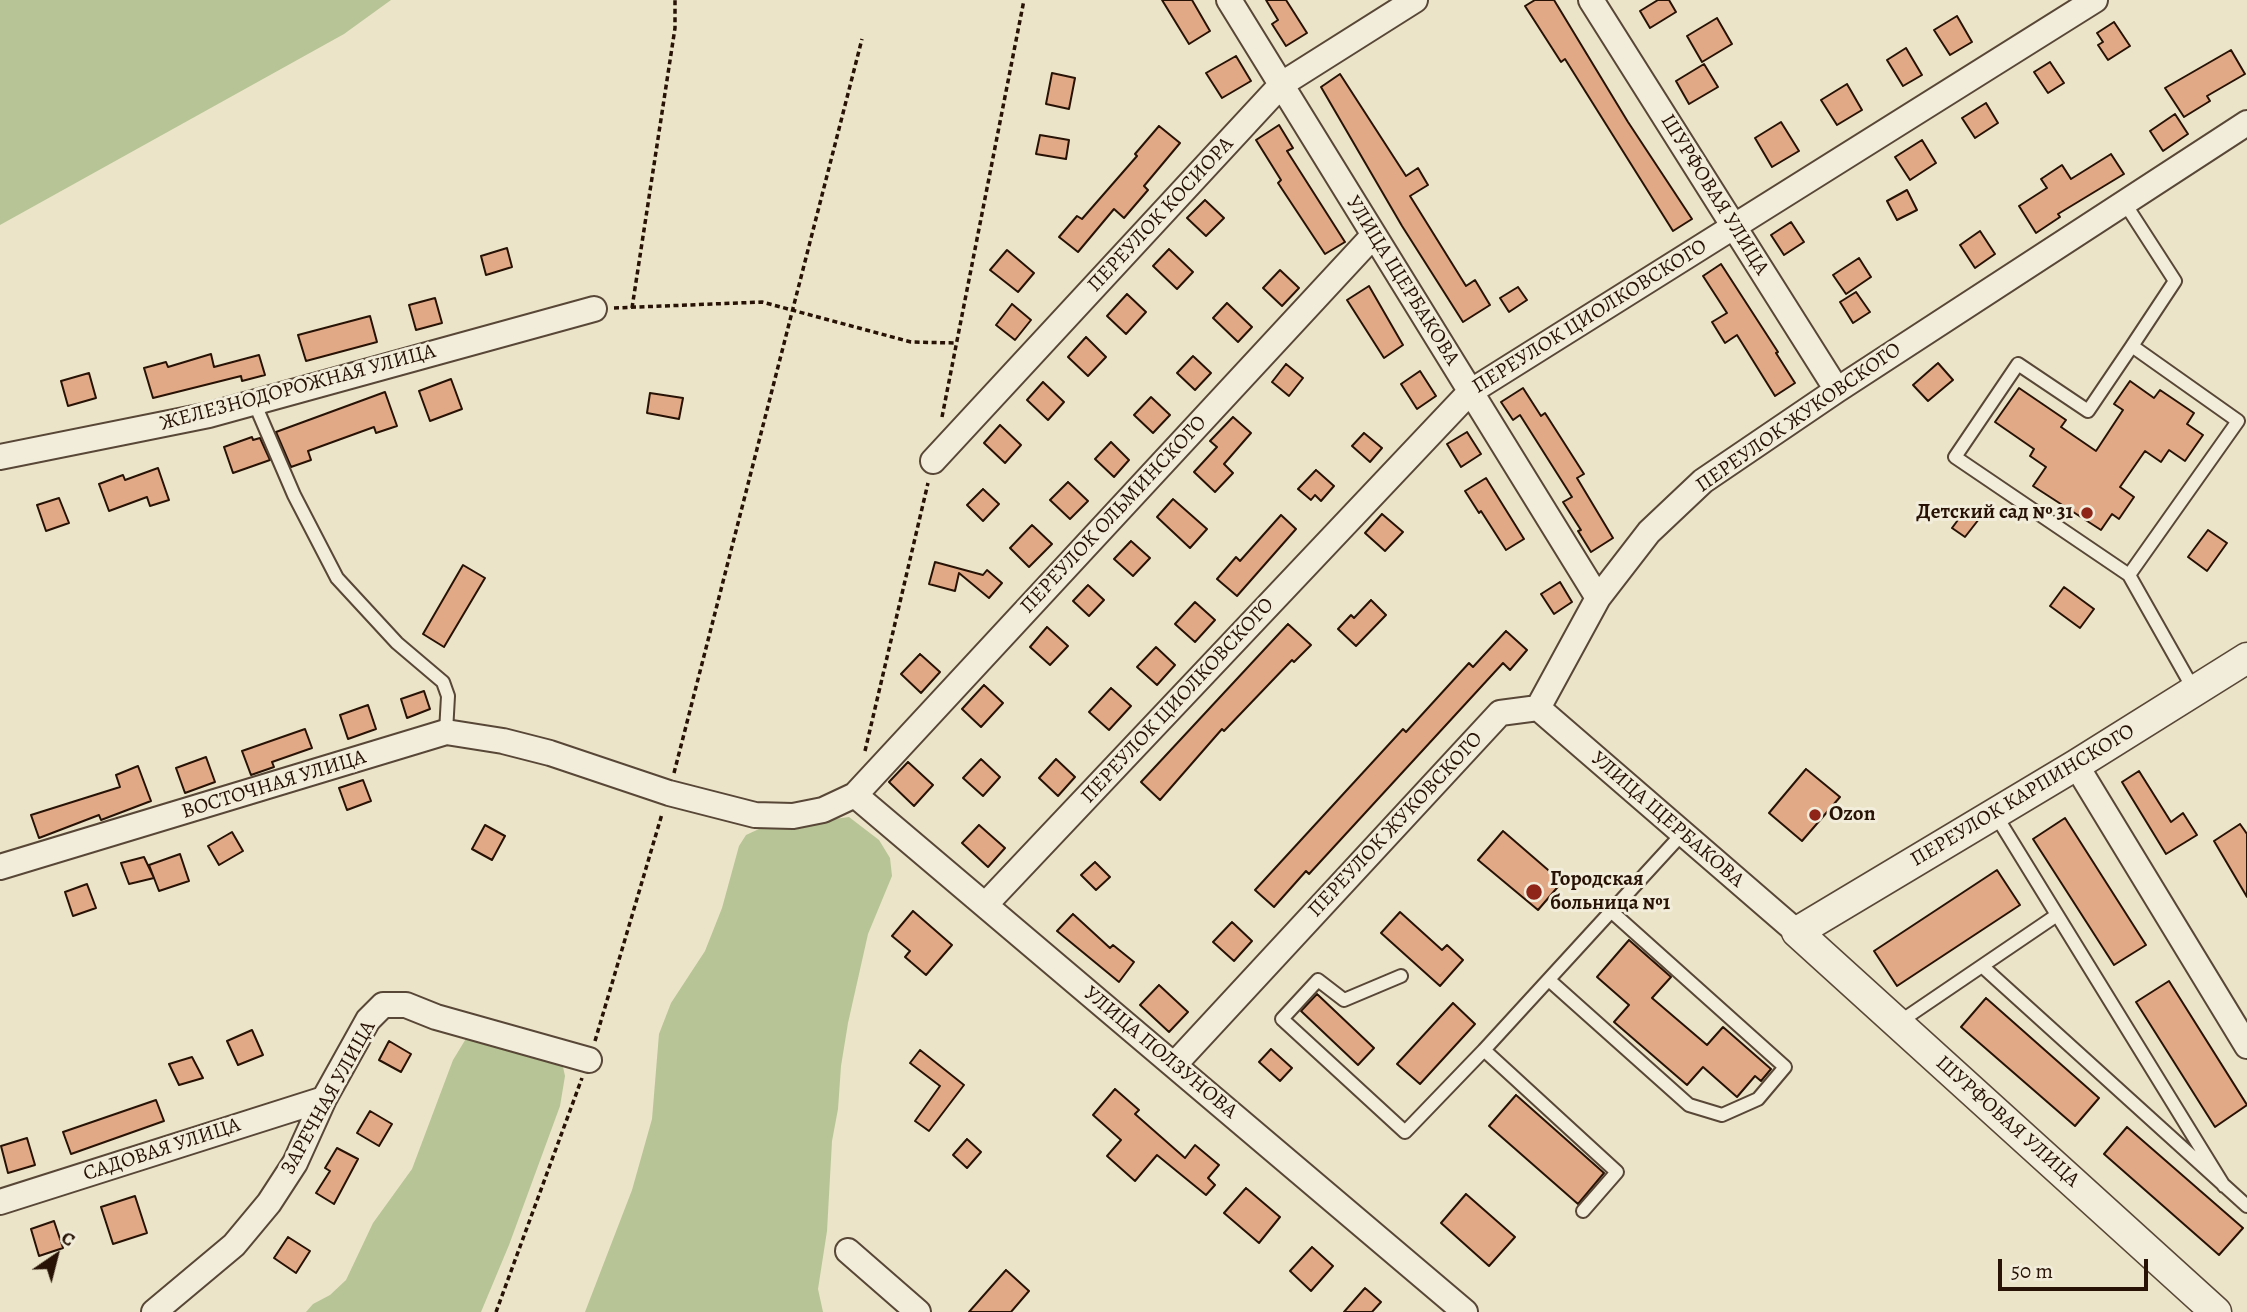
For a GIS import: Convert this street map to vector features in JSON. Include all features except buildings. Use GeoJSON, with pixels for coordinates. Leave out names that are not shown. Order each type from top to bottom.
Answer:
{"type":"FeatureCollection","features":[{"type":"Feature","properties":{"kind":"street","name":"УЛИЦА ЩЕРБАКОВА"},"geometry":{"type":"LineString","coordinates":[[1229,0],[1598,597]]}},
{"type":"Feature","properties":{"kind":"street","name":"ПЕРЕУЛОК КОСИОРА"},"geometry":{"type":"LineString","coordinates":[[933,461],[1282,84],[1415,0]]}},
{"type":"Feature","properties":{"kind":"street","name":"ШУРФОВАЯ УЛИЦА"},"geometry":{"type":"LineString","coordinates":[[1591,0],[1836,390]]}},
{"type":"Feature","properties":{"kind":"street","name":"ПЕРЕУЛОК ЦИОЛКОВСКОГО"},"geometry":{"type":"LineString","coordinates":[[985,905],[1469,392],[2095,0]]}},
{"type":"Feature","properties":{"kind":"street","name":"ПЕРЕУЛОК ЖУКОВСКОГО"},"geometry":{"type":"LineString","coordinates":[[1174,1065],[1500,713],[1538,708],[1598,597],[1649,532],[1703,481],[1836,390],[2247,123]]}},
{"type":"Feature","properties":{"kind":"street","name":"ПЕРЕУЛОК ОЛЬМИНСКОГО"},"geometry":{"type":"LineString","coordinates":[[855,795],[1373,236]]}},
{"type":"Feature","properties":{"kind":"street","name":"ЖЕЛЕЗНОДОРОЖНАЯ УЛИЦА"},"geometry":{"type":"LineString","coordinates":[[0,457],[209,415],[594,309]]}},
{"type":"Feature","properties":{"kind":"street","name":"ПЕРЕУЛОК КАРПИНСКОГО"},"geometry":{"type":"LineString","coordinates":[[1797,932],[2076,765],[2247,658]]}},
{"type":"Feature","properties":{"kind":"street","name":"УЛИЦА ЩЕРБАКОВА"},"geometry":{"type":"LineString","coordinates":[[1538,708],[1797,932]]}},
{"type":"Feature","properties":{"kind":"street","name":"ВОСТОЧНАЯ УЛИЦА"},"geometry":{"type":"LineString","coordinates":[[0,867],[446,732],[489,738],[550,753],[669,793],[755,815],[793,816],[823,810],[855,795]]}},
{"type":"Feature","properties":{"kind":"street"},"geometry":{"type":"LineString","coordinates":[[2076,765],[2247,1046]]}},
{"type":"Feature","properties":{"kind":"street","name":"УЛИЦА ПОЛЗУНОВА"},"geometry":{"type":"LineString","coordinates":[[855,795],[1465,1312]]}},
{"type":"Feature","properties":{"kind":"street","name":"ШУРФОВАЯ УЛИЦА"},"geometry":{"type":"LineString","coordinates":[[1797,932],[2216,1312]]}},
{"type":"Feature","properties":{"kind":"street","name":"ЗАРЕЧНАЯ УЛИЦА"},"geometry":{"type":"LineString","coordinates":[[154,1312],[234,1245],[269,1203],[295,1163],[324,1099],[368,1020],[383,1005],[406,1004],[436,1017],[589,1060]]}},
{"type":"Feature","properties":{"kind":"street","name":"САДОВАЯ УЛИЦА"},"geometry":{"type":"LineString","coordinates":[[0,1202],[324,1099]]}},
{"type":"Feature","properties":{"kind":"street"},"geometry":{"type":"LineString","coordinates":[[848,1251],[918,1312]]}},
{"type":"Feature","properties":{"kind":"lane"},"geometry":{"type":"LineString","coordinates":[[2124,202],[2175,281],[2132,346],[2088,411],[2018,364],[1955,457],[2129,575],[2194,690]]}},
{"type":"Feature","properties":{"kind":"lane"},"geometry":{"type":"LineString","coordinates":[[2129,575],[2238,421],[2132,346]]}},
{"type":"Feature","properties":{"kind":"lane"},"geometry":{"type":"LineString","coordinates":[[254,402],[294,495],[337,578],[397,643],[443,682],[448,696],[446,732]]}},
{"type":"Feature","properties":{"kind":"lane"},"geometry":{"type":"LineString","coordinates":[[1994,814],[2224,1186]]}},
{"type":"Feature","properties":{"kind":"lane"},"geometry":{"type":"LineString","coordinates":[[1401,976],[1344,1000],[1318,980],[1282,1018],[1405,1132],[1682,834]]}},
{"type":"Feature","properties":{"kind":"lane"},"geometry":{"type":"LineString","coordinates":[[1549,980],[1689,1105],[1722,1115],[1758,1099],[1785,1067],[1612,912]]}},
{"type":"Feature","properties":{"kind":"lane"},"geometry":{"type":"LineString","coordinates":[[1897,1023],[2057,915]]}},
{"type":"Feature","properties":{"kind":"lane"},"geometry":{"type":"LineString","coordinates":[[1982,966],[2247,1206]]}},
{"type":"Feature","properties":{"kind":"lane"},"geometry":{"type":"LineString","coordinates":[[1484,1049],[1618,1172],[1583,1211]]}},
{"type":"Feature","properties":{"kind":"path"},"geometry":{"type":"LineString","coordinates":[[632,308],[675,28],[675,0]]}},
{"type":"Feature","properties":{"kind":"path"},"geometry":{"type":"LineString","coordinates":[[941,421],[1024,0]]}},
{"type":"Feature","properties":{"kind":"path"},"geometry":{"type":"LineString","coordinates":[[496,1312],[589,1060],[669,793],[862,39]]}},
{"type":"Feature","properties":{"kind":"path"},"geometry":{"type":"LineString","coordinates":[[594,309],[761,302],[911,342],[956,343]]}},
{"type":"Feature","properties":{"kind":"path"},"geometry":{"type":"LineString","coordinates":[[864,755],[933,461]]}},
{"type":"Feature","properties":{"kind":"green space"},"geometry":{"type":"Polygon","coordinates":[[[0,0],[391,0],[344,34],[0,225],[0,0]]]}},
{"type":"Feature","properties":{"kind":"green space"},"geometry":{"type":"Polygon","coordinates":[[[849,817],[879,840],[890,858],[892,876],[868,934],[841,1066],[838,1109],[832,1141],[827,1231],[818,1289],[823,1312],[585,1312],[632,1190],[652,1119],[659,1034],[671,1003],[705,951],[722,908],[739,846],[746,835],[759,829],[849,817]]]}},
{"type":"Feature","properties":{"kind":"green space"},"geometry":{"type":"Polygon","coordinates":[[[467,1037],[556,1061],[563,1067],[565,1076],[560,1106],[509,1245],[481,1312],[306,1312],[346,1280],[373,1223],[412,1169],[453,1060],[467,1037]]]}},
{"type":"Feature","properties":{"kind":"place","name":"Детский сад № 31"},"geometry":{"type":"Point","coordinates":[2087,513]}},
{"type":"Feature","properties":{"kind":"place","name":"Ozon"},"geometry":{"type":"Point","coordinates":[1815,815]}},
{"type":"Feature","properties":{"kind":"place","name":"Городская больница №1"},"geometry":{"type":"Point","coordinates":[1534,892]}}]}
